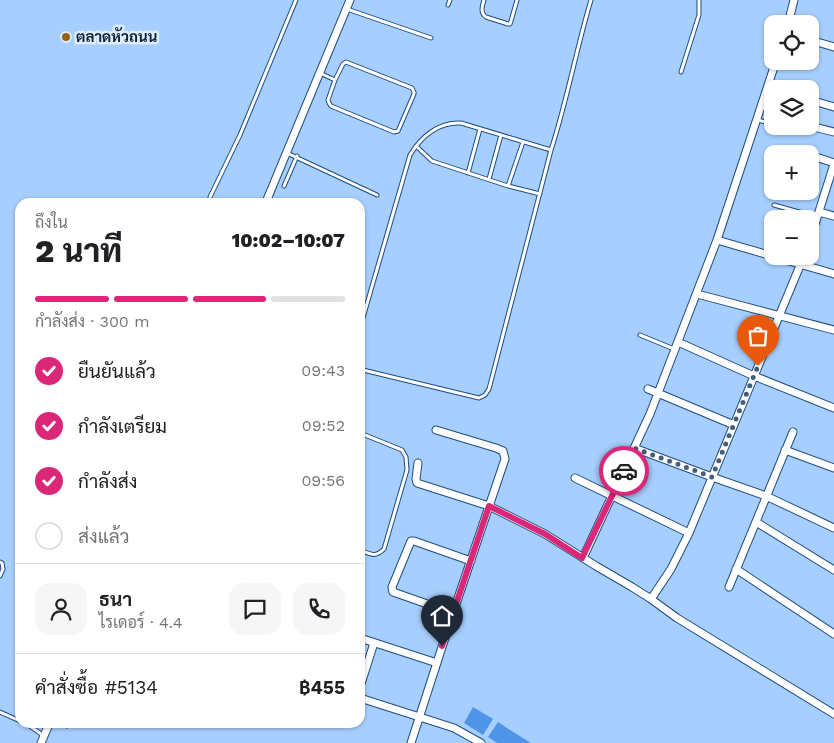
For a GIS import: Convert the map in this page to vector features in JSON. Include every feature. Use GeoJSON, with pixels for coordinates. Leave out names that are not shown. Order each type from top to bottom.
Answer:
{"type":"FeatureCollection","features":[{"type":"Feature","properties":{"kind":"street"},"geometry":{"type":"LineString","coordinates":[[268,198],[350,0]]}},
{"type":"Feature","properties":{"kind":"street"},"geometry":{"type":"LineString","coordinates":[[790,15],[794,0]]}},
{"type":"Feature","properties":{"kind":"street"},"geometry":{"type":"LineString","coordinates":[[819,43],[834,47]]}},
{"type":"Feature","properties":{"kind":"street"},"geometry":{"type":"LineString","coordinates":[[582,558],[658,394],[717,240],[764,103]]}},
{"type":"Feature","properties":{"kind":"street"},"geometry":{"type":"LineString","coordinates":[[819,103],[834,107]]}},
{"type":"Feature","properties":{"kind":"street"},"geometry":{"type":"LineString","coordinates":[[819,128],[834,132]]}},
{"type":"Feature","properties":{"kind":"street"},"geometry":{"type":"LineString","coordinates":[[819,158],[834,163],[819,212]]}},
{"type":"Feature","properties":{"kind":"street"},"geometry":{"type":"LineString","coordinates":[[819,215],[834,216]]}},
{"type":"Feature","properties":{"kind":"street"},"geometry":{"type":"LineString","coordinates":[[717,240],[764,254]]}},
{"type":"Feature","properties":{"kind":"street"},"geometry":{"type":"LineString","coordinates":[[651,599],[671,569],[689,533],[800,265],[834,274]]}},
{"type":"Feature","properties":{"kind":"street"},"geometry":{"type":"LineString","coordinates":[[697,294],[834,330]]}},
{"type":"Feature","properties":{"kind":"street"},"geometry":{"type":"LineString","coordinates":[[676,346],[834,408]]}},
{"type":"Feature","properties":{"kind":"street"},"geometry":{"type":"LineString","coordinates":[[648,388],[658,394],[734,425]]}},
{"type":"Feature","properties":{"kind":"street"},"geometry":{"type":"LineString","coordinates":[[411,743],[505,459],[503,451],[496,448],[436,430]]}},
{"type":"Feature","properties":{"kind":"street"},"geometry":{"type":"LineString","coordinates":[[729,587],[793,432]]}},
{"type":"Feature","properties":{"kind":"street"},"geometry":{"type":"LineString","coordinates":[[634,448],[766,496],[834,528]]}},
{"type":"Feature","properties":{"kind":"street"},"geometry":{"type":"LineString","coordinates":[[785,450],[834,468]]}},
{"type":"Feature","properties":{"kind":"street"},"geometry":{"type":"LineString","coordinates":[[418,463],[417,483],[489,506],[545,534],[651,599],[677,618],[834,714]]}},
{"type":"Feature","properties":{"kind":"street"},"geometry":{"type":"LineString","coordinates":[[575,478],[689,533]]}},
{"type":"Feature","properties":{"kind":"street"},"geometry":{"type":"LineString","coordinates":[[756,522],[834,570]]}},
{"type":"Feature","properties":{"kind":"street"},"geometry":{"type":"LineString","coordinates":[[453,613],[393,592],[392,587],[411,541],[471,561]]}},
{"type":"Feature","properties":{"kind":"street"},"geometry":{"type":"LineString","coordinates":[[736,569],[834,634]]}},
{"type":"Feature","properties":{"kind":"street"},"geometry":{"type":"LineString","coordinates":[[365,640],[437,663]]}},
{"type":"Feature","properties":{"kind":"street"},"geometry":{"type":"LineString","coordinates":[[365,671],[374,643]]}},
{"type":"Feature","properties":{"kind":"street"},"geometry":{"type":"LineString","coordinates":[[365,700],[454,728],[481,743]]}},
{"type":"Feature","properties":{"kind":"lane"},"geometry":{"type":"LineString","coordinates":[[210,197],[240,135],[296,0]]}},
{"type":"Feature","properties":{"kind":"lane"},"geometry":{"type":"LineString","coordinates":[[448,4],[450,0]]}},
{"type":"Feature","properties":{"kind":"lane"},"geometry":{"type":"LineString","coordinates":[[484,0],[483,15],[508,24],[510,24],[517,0]]}},
{"type":"Feature","properties":{"kind":"lane"},"geometry":{"type":"LineString","coordinates":[[365,370],[479,398],[489,389],[591,0]]}},
{"type":"Feature","properties":{"kind":"lane"},"geometry":{"type":"LineString","coordinates":[[681,72],[699,16],[699,0]]}},
{"type":"Feature","properties":{"kind":"lane"},"geometry":{"type":"LineString","coordinates":[[346,9],[431,38]]}},
{"type":"Feature","properties":{"kind":"lane"},"geometry":{"type":"LineString","coordinates":[[346,62],[412,88],[414,94],[398,131],[394,132],[331,106],[328,100],[335,80],[343,64],[346,62]]}},
{"type":"Feature","properties":{"kind":"lane"},"geometry":{"type":"LineString","coordinates":[[320,73],[335,80]]}},
{"type":"Feature","properties":{"kind":"lane"},"geometry":{"type":"LineString","coordinates":[[757,120],[764,122]]}},
{"type":"Feature","properties":{"kind":"lane"},"geometry":{"type":"LineString","coordinates":[[365,311],[410,155],[428,133],[442,126],[461,123],[552,150]]}},
{"type":"Feature","properties":{"kind":"lane"},"geometry":{"type":"LineString","coordinates":[[468,173],[480,129]]}},
{"type":"Feature","properties":{"kind":"lane"},"geometry":{"type":"LineString","coordinates":[[489,179],[501,135]]}},
{"type":"Feature","properties":{"kind":"lane"},"geometry":{"type":"LineString","coordinates":[[508,186],[523,142]]}},
{"type":"Feature","properties":{"kind":"lane"},"geometry":{"type":"LineString","coordinates":[[416,146],[432,160],[508,186],[540,194]]}},
{"type":"Feature","properties":{"kind":"lane"},"geometry":{"type":"LineString","coordinates":[[287,152],[378,195]]}},
{"type":"Feature","properties":{"kind":"lane"},"geometry":{"type":"LineString","coordinates":[[284,186],[297,156]]}},
{"type":"Feature","properties":{"kind":"lane"},"geometry":{"type":"LineString","coordinates":[[774,205],[796,210]]}},
{"type":"Feature","properties":{"kind":"lane"},"geometry":{"type":"LineString","coordinates":[[640,335],[676,346]]}},
{"type":"Feature","properties":{"kind":"lane"},"geometry":{"type":"LineString","coordinates":[[365,435],[402,450],[406,458],[407,470],[384,549],[379,554],[372,555],[365,552]]}},
{"type":"Feature","properties":{"kind":"lane"},"geometry":{"type":"LineString","coordinates":[[0,562],[3,569],[0,576]]}},
{"type":"Feature","properties":{"kind":"lane"},"geometry":{"type":"LineString","coordinates":[[0,712],[15,719]]}},
{"type":"Feature","properties":{"kind":"lane"},"geometry":{"type":"LineString","coordinates":[[30,728],[42,739]]}},
{"type":"Feature","properties":{"kind":"building"},"geometry":{"type":"Polygon","coordinates":[[[473,707],[493,719],[483,735],[464,723],[473,707]]]}},
{"type":"Feature","properties":{"kind":"building"},"geometry":{"type":"Polygon","coordinates":[[[498,722],[531,743],[497,743],[488,737],[498,722]]]}},
{"type":"Feature","properties":{"kind":"way so far"},"geometry":{"type":"LineString","coordinates":[[624,471],[634,448],[712,477],[758,366]]}},
{"type":"Feature","properties":{"kind":"place","name":"ตลาดหัวถนน"},"geometry":{"type":"Point","coordinates":[66,37]}},
{"type":"Feature","properties":{"kind":"route"},"geometry":{"type":"LineString","coordinates":[[442,646],[489,506],[545,534],[582,558],[624,471]]}}]}
